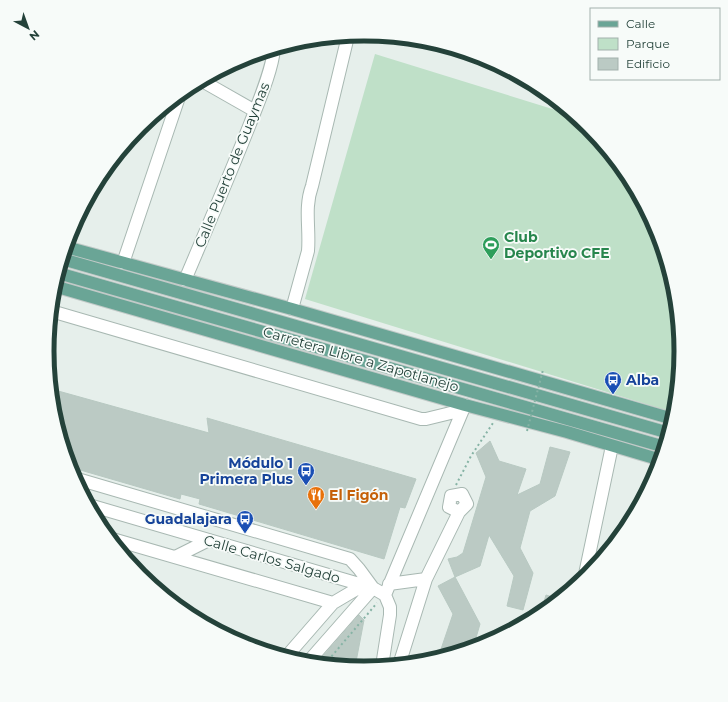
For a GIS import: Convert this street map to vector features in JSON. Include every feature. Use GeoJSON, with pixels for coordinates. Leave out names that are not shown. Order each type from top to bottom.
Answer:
{"type":"FeatureCollection","features":[{"type":"Feature","properties":{"kind":"main road","name":"Carretera Libre a Zapotlanejo"},"geometry":{"type":"LineString","coordinates":[[71,248],[292,309],[666,417]]}},
{"type":"Feature","properties":{"kind":"main road","name":"Carretera Libre a Zapotlanejo"},"geometry":{"type":"LineString","coordinates":[[68,261],[663,431]]}},
{"type":"Feature","properties":{"kind":"main road","name":"Carretera Libre a Zapotlanejo"},"geometry":{"type":"LineString","coordinates":[[64,275],[659,445]]}},
{"type":"Feature","properties":{"kind":"main road","name":"Carretera Libre a Zapotlanejo"},"geometry":{"type":"LineString","coordinates":[[61,288],[464,408],[655,458]]}},
{"type":"Feature","properties":{"kind":"street"},"geometry":{"type":"LineString","coordinates":[[292,309],[308,251],[308,197],[312,186],[347,42]]}},
{"type":"Feature","properties":{"kind":"street","name":"Calle Puerto de Guaymas"},"geometry":{"type":"LineString","coordinates":[[185,280],[255,111],[266,81],[273,55]]}},
{"type":"Feature","properties":{"kind":"street"},"geometry":{"type":"LineString","coordinates":[[207,84],[255,111]]}},
{"type":"Feature","properties":{"kind":"street"},"geometry":{"type":"LineString","coordinates":[[123,263],[177,104]]}},
{"type":"Feature","properties":{"kind":"street"},"geometry":{"type":"LineString","coordinates":[[57,313],[421,419],[426,419],[464,408]]}},
{"type":"Feature","properties":{"kind":"street"},"geometry":{"type":"LineString","coordinates":[[383,660],[390,614],[387,589],[464,408]]}},
{"type":"Feature","properties":{"kind":"street"},"geometry":{"type":"LineString","coordinates":[[587,566],[612,446]]}},
{"type":"Feature","properties":{"kind":"street"},"geometry":{"type":"LineString","coordinates":[[83,481],[350,559],[369,588]]}},
{"type":"Feature","properties":{"kind":"street"},"geometry":{"type":"LineString","coordinates":[[401,658],[426,578],[459,512],[467,504],[462,494],[451,496]]}},
{"type":"Feature","properties":{"kind":"street","name":"Calle Carlos Salgado"},"geometry":{"type":"LineString","coordinates":[[97,507],[369,588],[387,589]]}},
{"type":"Feature","properties":{"kind":"street"},"geometry":{"type":"LineString","coordinates":[[175,557],[209,540]]}},
{"type":"Feature","properties":{"kind":"street"},"geometry":{"type":"LineString","coordinates":[[119,541],[333,603]]}},
{"type":"Feature","properties":{"kind":"street"},"geometry":{"type":"LineString","coordinates":[[387,589],[426,578]]}},
{"type":"Feature","properties":{"kind":"street"},"geometry":{"type":"LineString","coordinates":[[291,652],[333,603],[355,590],[369,588]]}},
{"type":"Feature","properties":{"kind":"street"},"geometry":{"type":"LineString","coordinates":[[313,656],[369,588]]}},
{"type":"Feature","properties":{"kind":"path"},"geometry":{"type":"LineString","coordinates":[[527,431],[542,370]]}},
{"type":"Feature","properties":{"kind":"path"},"geometry":{"type":"LineString","coordinates":[[451,496],[470,456],[494,422]]}},
{"type":"Feature","properties":{"kind":"path"},"geometry":{"type":"LineString","coordinates":[[330,659],[387,589]]}},
{"type":"Feature","properties":{"kind":"green space","name":"Club Deportivo CFE"},"geometry":{"type":"Polygon","coordinates":[[[375,54],[561,112],[583,132],[610,162],[622,179],[642,214],[658,251],[668,291],[674,351],[668,411],[305,299],[375,54]]]}},
{"type":"Feature","properties":{"kind":"building","name":"Módulo 1 Primera Plus"},"geometry":{"type":"Polygon","coordinates":[[[57,391],[209,433],[207,418],[416,479],[405,508],[400,507],[384,559],[199,504],[200,499],[181,494],[180,499],[78,469],[70,451],[60,411],[57,391]]]}},
{"type":"Feature","properties":{"kind":"building"},"geometry":{"type":"Polygon","coordinates":[[[490,441],[499,461],[526,469],[517,495],[540,484],[550,447],[570,452],[555,496],[530,511],[520,548],[533,573],[523,610],[507,606],[514,576],[489,535],[480,566],[455,577],[448,559],[457,557],[463,553],[486,477],[476,453],[490,441]]]}},
{"type":"Feature","properties":{"kind":"building"},"geometry":{"type":"Polygon","coordinates":[[[455,577],[480,624],[475,640],[464,645],[440,651],[453,614],[438,586],[455,577]]]}},
{"type":"Feature","properties":{"kind":"building"},"geometry":{"type":"Polygon","coordinates":[[[546,595],[553,597],[543,604],[546,595]]]}},
{"type":"Feature","properties":{"kind":"building"},"geometry":{"type":"Polygon","coordinates":[[[359,615],[364,620],[356,661],[322,658],[359,615]]]}},
{"type":"Feature","properties":{"kind":"place","name":"Club Deportivo CFE"},"geometry":{"type":"Point","coordinates":[491,260]}},
{"type":"Feature","properties":{"kind":"place","name":"Alba"},"geometry":{"type":"Point","coordinates":[613,395]}},
{"type":"Feature","properties":{"kind":"place","name":"Módulo 1 Primera Plus"},"geometry":{"type":"Point","coordinates":[306,486]}},
{"type":"Feature","properties":{"kind":"place","name":"El Figón"},"geometry":{"type":"Point","coordinates":[316,510]}},
{"type":"Feature","properties":{"kind":"place","name":"Guadalajara"},"geometry":{"type":"Point","coordinates":[245,534]}}]}
